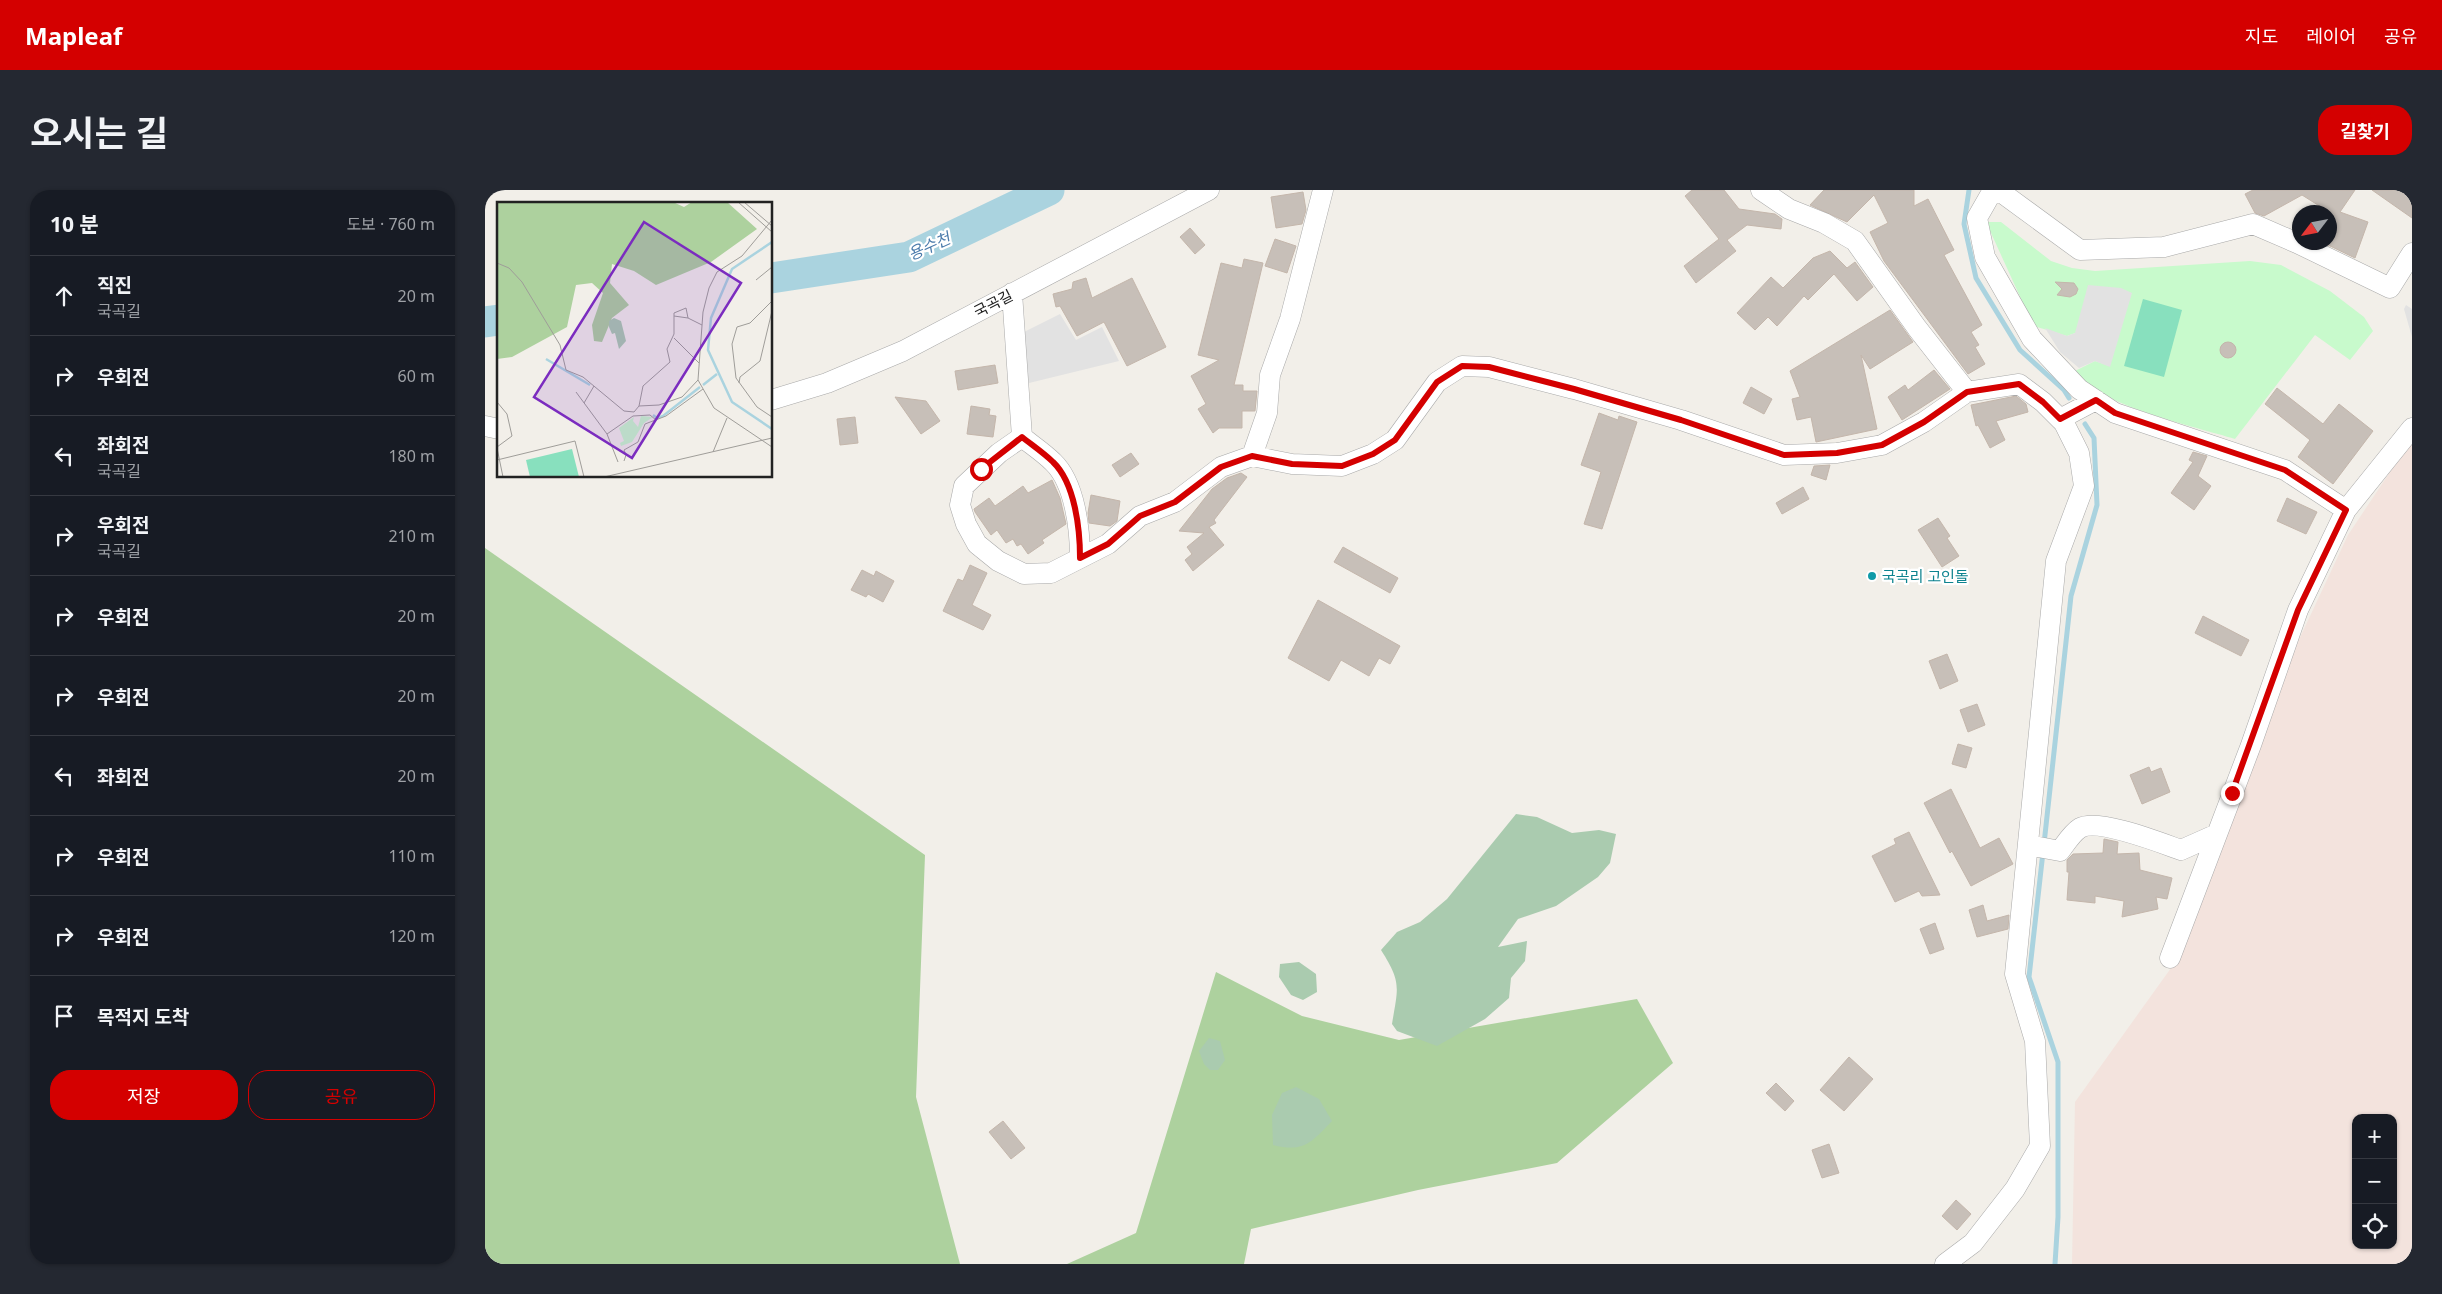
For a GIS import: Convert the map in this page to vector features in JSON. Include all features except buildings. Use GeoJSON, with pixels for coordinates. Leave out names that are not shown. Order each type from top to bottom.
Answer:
{"type":"FeatureCollection","features":[{"type":"Feature","properties":{"kind":"street","name":"국곡길"},"geometry":{"type":"LineString","coordinates":[[773,399],[827,382],[903,351],[1209,190]]}},
{"type":"Feature","properties":{"kind":"street"},"geometry":{"type":"LineString","coordinates":[[1252,456],[1267,413],[1270,374],[1290,319],[1323,190]]}},
{"type":"Feature","properties":{"kind":"street"},"geometry":{"type":"LineString","coordinates":[[1761,190],[1789,209],[1824,223],[1855,241],[1917,328],[1967,392]]}},
{"type":"Feature","properties":{"kind":"street"},"geometry":{"type":"LineString","coordinates":[[1993,190],[1977,218],[1985,257],[2032,339],[2079,389],[2115,413],[2285,470],[2346,510]]}},
{"type":"Feature","properties":{"kind":"street"},"geometry":{"type":"LineString","coordinates":[[1998,190],[2079,250],[2164,247],[2253,224],[2390,288],[2412,253]]}},
{"type":"Feature","properties":{"kind":"street"},"geometry":{"type":"LineString","coordinates":[[1013,293],[1022,437],[1055,463],[1071,493],[1080,531],[1080,558]]}},
{"type":"Feature","properties":{"kind":"street"},"geometry":{"type":"LineString","coordinates":[[1022,437],[999,453],[964,486],[960,505],[965,524],[977,544],[998,561],[1024,574],[1051,574],[1108,544],[1140,516],[1175,502],[1221,467],[1252,456],[1292,464],[1342,466],[1373,454],[1395,440],[1437,382],[1462,366],[1489,367],[1574,389],[1681,420],[1784,455],[1837,453],[1882,445],[1924,422],[1967,392],[2019,384],[2043,402],[2060,419],[2079,453],[2084,486],[2057,561],[2030,846],[2015,974],[2035,1041],[2040,1146],[2015,1189],[1973,1243],[1945,1264]]}},
{"type":"Feature","properties":{"kind":"street"},"geometry":{"type":"LineString","coordinates":[[2060,419],[2096,400]]}},
{"type":"Feature","properties":{"kind":"street"},"geometry":{"type":"LineString","coordinates":[[2170,958],[2298,610],[2346,510],[2412,428]]}},
{"type":"Feature","properties":{"kind":"street"},"geometry":{"type":"LineString","coordinates":[[2030,846],[2060,851],[2082,827],[2095,825],[2118,828],[2181,850],[2217,834]]}},
{"type":"Feature","properties":{"kind":"shaded area"},"geometry":{"type":"Polygon","coordinates":[[[2088,285],[2121,288],[2132,293],[2110,367],[2095,361],[2079,368],[2060,352],[2045,328],[2067,336],[2075,333],[2088,285]]]}},
{"type":"Feature","properties":{"kind":"shaded area"},"geometry":{"type":"Polygon","coordinates":[[[2406,305],[2412,309],[2412,337],[2404,309],[2406,305]]]}},
{"type":"Feature","properties":{"kind":"shaded area"},"geometry":{"type":"Polygon","coordinates":[[[1060,314],[1076,340],[1102,327],[1119,361],[1029,383],[1022,333],[1060,314]]]}},
{"type":"Feature","properties":{"kind":"shaded area"},"geometry":{"type":"Polygon","coordinates":[[[2412,439],[2412,1264],[2072,1264],[2075,1102],[2171,968],[2296,646],[2348,535],[2412,439]]]}},
{"type":"Feature","properties":{"kind":"green space"},"geometry":{"type":"Polygon","coordinates":[[[1986,222],[2001,222],[2051,261],[2072,268],[2095,271],[2250,261],[2281,265],[2330,291],[2364,317],[2373,331],[2350,360],[2315,335],[2235,439],[2124,404],[2086,383],[2075,371],[2095,361],[2109,366],[2075,333],[2067,336],[2037,327],[2027,312],[1986,222]]]}},
{"type":"Feature","properties":{"kind":"green space"},"geometry":{"type":"Polygon","coordinates":[[[2143,299],[2182,310],[2164,377],[2124,366],[2143,299]]]}},
{"type":"Feature","properties":{"kind":"green space"},"geometry":{"type":"Polygon","coordinates":[[[485,548],[925,855],[916,1097],[960,1264],[485,1264],[485,548]]]}},
{"type":"Feature","properties":{"kind":"green space"},"geometry":{"type":"Polygon","coordinates":[[[1516,814],[1537,817],[1572,833],[1599,830],[1616,834],[1610,863],[1598,877],[1556,906],[1518,919],[1498,947],[1527,941],[1525,961],[1511,978],[1509,998],[1485,1019],[1437,1046],[1397,1031],[1392,1024],[1397,986],[1388,961],[1381,950],[1397,932],[1420,922],[1447,899],[1516,814]]]}},
{"type":"Feature","properties":{"kind":"green space"},"geometry":{"type":"Polygon","coordinates":[[[1299,962],[1316,974],[1317,992],[1303,1000],[1291,995],[1279,977],[1280,964],[1299,962]]]}},
{"type":"Feature","properties":{"kind":"green space"},"geometry":{"type":"Polygon","coordinates":[[[1216,972],[1302,1016],[1399,1040],[1637,999],[1673,1063],[1557,1163],[1418,1190],[1251,1229],[1244,1264],[1067,1264],[1136,1233],[1216,972]]]}},
{"type":"Feature","properties":{"kind":"green space"},"geometry":{"type":"Polygon","coordinates":[[[1209,1038],[1220,1041],[1225,1060],[1218,1070],[1210,1070],[1204,1064],[1199,1051],[1209,1038]]]}},
{"type":"Feature","properties":{"kind":"green space"},"geometry":{"type":"Polygon","coordinates":[[[1296,1087],[1319,1099],[1332,1121],[1319,1135],[1307,1144],[1292,1148],[1273,1145],[1272,1115],[1282,1093],[1296,1087]]]}},
{"type":"Feature","properties":{"kind":"waterway","name":"용수천"},"geometry":{"type":"LineString","coordinates":[[773,278],[909,257],[1049,190]]}},
{"type":"Feature","properties":{"kind":"waterway"},"geometry":{"type":"LineString","coordinates":[[1969,190],[1964,224],[1976,278],[2020,350],[2064,390],[2069,398]]}},
{"type":"Feature","properties":{"kind":"waterway","name":"용수천"},"geometry":{"type":"LineString","coordinates":[[485,322],[497,320]]}},
{"type":"Feature","properties":{"kind":"waterway"},"geometry":{"type":"LineString","coordinates":[[2044,844],[2071,596],[2097,505],[2094,438],[2085,424]]}},
{"type":"Feature","properties":{"kind":"waterway"},"geometry":{"type":"LineString","coordinates":[[2043,852],[2029,977],[2058,1062],[2058,1217],[2055,1264]]}},
{"type":"Feature","properties":{"kind":"place","name":"국곡리 고인돌"},"geometry":{"type":"Point","coordinates":[1872,576]}},
{"type":"Feature","properties":{"kind":"route"},"geometry":{"type":"LineString","coordinates":[[981,469],[999,453],[1022,437],[1055,463],[1071,493],[1080,531],[1080,558],[1108,544],[1140,516],[1175,502],[1221,467],[1252,456],[1292,464],[1342,466],[1373,454],[1395,440],[1437,382],[1462,366],[1489,367],[1574,389],[1681,420],[1784,455],[1837,453],[1882,445],[1924,422],[1967,392],[1993,387],[2019,384],[2043,402],[2060,419],[2096,400],[2115,413],[2285,470],[2346,510],[2298,610],[2251,745],[2232,793]]}}]}
